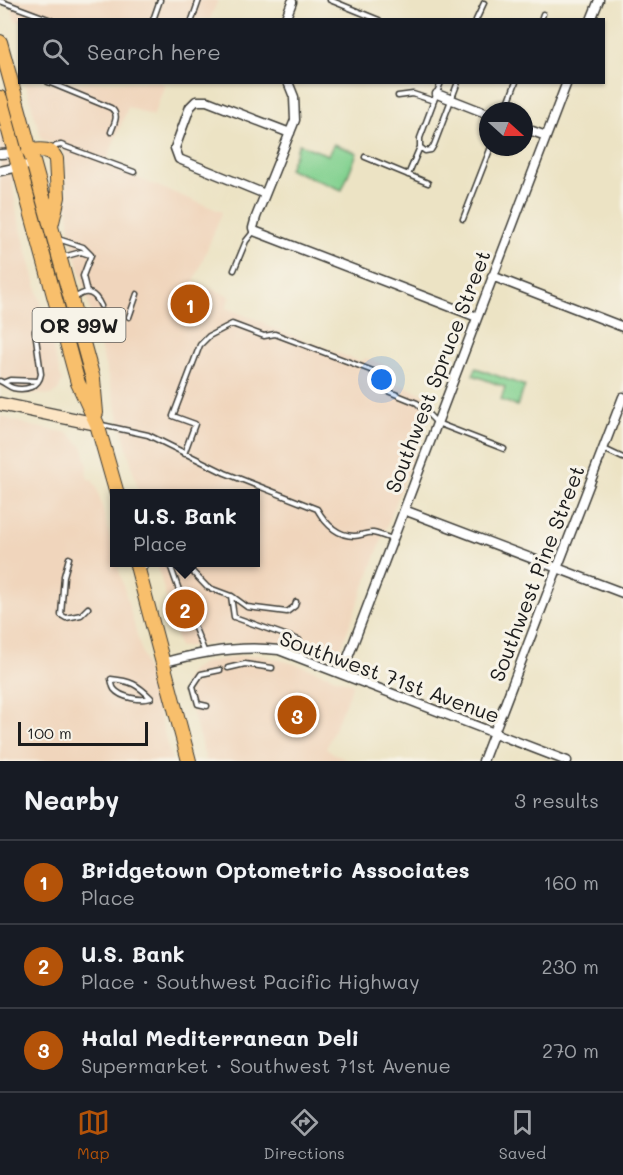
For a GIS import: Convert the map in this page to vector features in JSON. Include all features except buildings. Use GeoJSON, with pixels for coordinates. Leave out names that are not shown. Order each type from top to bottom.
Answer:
{"type":"FeatureCollection","features":[{"type":"Feature","properties":{"kind":"highway","name":"OR 99W"},"geometry":{"type":"LineString","coordinates":[[0,42],[93,379],[97,424]]}},
{"type":"Feature","properties":{"kind":"highway","name":"OR 99W"},"geometry":{"type":"LineString","coordinates":[[0,98],[78,383],[97,424],[116,489]]}},
{"type":"Feature","properties":{"kind":"highway"},"geometry":{"type":"LineString","coordinates":[[31,158],[43,150],[51,152],[56,159],[59,187],[52,233]]}},
{"type":"Feature","properties":{"kind":"highway"},"geometry":{"type":"LineString","coordinates":[[137,569],[189,761]]}},
{"type":"Feature","properties":{"kind":"main road"},"geometry":{"type":"LineString","coordinates":[[0,404],[97,424]]}},
{"type":"Feature","properties":{"kind":"street"},"geometry":{"type":"LineString","coordinates":[[592,18],[599,0]]}},
{"type":"Feature","properties":{"kind":"street"},"geometry":{"type":"LineString","coordinates":[[286,18],[292,2]]}},
{"type":"Feature","properties":{"kind":"street"},"geometry":{"type":"LineString","coordinates":[[289,84],[296,109],[290,133],[254,229],[477,316]]}},
{"type":"Feature","properties":{"kind":"street","name":"Southwest Spruce Street"},"geometry":{"type":"LineString","coordinates":[[342,673],[566,84]]}},
{"type":"Feature","properties":{"kind":"street"},"geometry":{"type":"LineString","coordinates":[[435,98],[451,100],[479,111]]}},
{"type":"Feature","properties":{"kind":"street"},"geometry":{"type":"LineString","coordinates":[[265,195],[179,159],[175,148],[190,107],[196,101],[207,101],[290,133]]}},
{"type":"Feature","properties":{"kind":"street"},"geometry":{"type":"LineString","coordinates":[[533,131],[546,136]]}},
{"type":"Feature","properties":{"kind":"street"},"geometry":{"type":"LineString","coordinates":[[0,154],[15,153],[31,158]]}},
{"type":"Feature","properties":{"kind":"street"},"geometry":{"type":"LineString","coordinates":[[0,171],[19,168],[31,158]]}},
{"type":"Feature","properties":{"kind":"street"},"geometry":{"type":"LineString","coordinates":[[492,276],[623,327]]}},
{"type":"Feature","properties":{"kind":"street","name":"Southwest Pine Street"},"geometry":{"type":"LineString","coordinates":[[483,761],[603,449],[620,414],[623,397]]}},
{"type":"Feature","properties":{"kind":"street"},"geometry":{"type":"LineString","coordinates":[[404,510],[623,593]]}},
{"type":"Feature","properties":{"kind":"street","name":"Southwest 71st Avenue"},"geometry":{"type":"LineString","coordinates":[[162,663],[206,653],[245,648],[279,650],[567,761]]}},
{"type":"Feature","properties":{"kind":"lane"},"geometry":{"type":"LineString","coordinates":[[154,18],[160,0]]}},
{"type":"Feature","properties":{"kind":"lane"},"geometry":{"type":"LineString","coordinates":[[193,18],[199,0]]}},
{"type":"Feature","properties":{"kind":"lane"},"geometry":{"type":"LineString","coordinates":[[330,0],[374,18]]}},
{"type":"Feature","properties":{"kind":"lane"},"geometry":{"type":"LineString","coordinates":[[0,1],[46,18]]}},
{"type":"Feature","properties":{"kind":"lane"},"geometry":{"type":"LineString","coordinates":[[477,18],[484,3]]}},
{"type":"Feature","properties":{"kind":"lane"},"geometry":{"type":"LineString","coordinates":[[542,18],[543,14]]}},
{"type":"Feature","properties":{"kind":"lane"},"geometry":{"type":"LineString","coordinates":[[53,84],[115,111],[117,118],[111,132]]}},
{"type":"Feature","properties":{"kind":"lane"},"geometry":{"type":"LineString","coordinates":[[408,175],[420,147],[420,138],[440,84]]}},
{"type":"Feature","properties":{"kind":"lane"},"geometry":{"type":"LineString","coordinates":[[420,147],[425,151],[431,150],[457,84]]}},
{"type":"Feature","properties":{"kind":"lane"},"geometry":{"type":"LineString","coordinates":[[508,102],[515,84]]}},
{"type":"Feature","properties":{"kind":"lane"},"geometry":{"type":"LineString","coordinates":[[398,96],[413,94],[435,98]]}},
{"type":"Feature","properties":{"kind":"lane"},"geometry":{"type":"LineString","coordinates":[[51,152],[56,146],[61,145],[134,172]]}},
{"type":"Feature","properties":{"kind":"lane"},"geometry":{"type":"LineString","coordinates":[[463,219],[488,156]]}},
{"type":"Feature","properties":{"kind":"lane"},"geometry":{"type":"LineString","coordinates":[[365,157],[428,183]]}},
{"type":"Feature","properties":{"kind":"lane"},"geometry":{"type":"LineString","coordinates":[[234,270],[246,241],[254,229]]}},
{"type":"Feature","properties":{"kind":"lane"},"geometry":{"type":"LineString","coordinates":[[52,233],[83,247],[91,255]]}},
{"type":"Feature","properties":{"kind":"lane"},"geometry":{"type":"LineString","coordinates":[[59,258],[81,252],[91,255]]}},
{"type":"Feature","properties":{"kind":"lane"},"geometry":{"type":"LineString","coordinates":[[87,292],[83,276],[91,255]]}},
{"type":"Feature","properties":{"kind":"lane"},"geometry":{"type":"LineString","coordinates":[[72,300],[82,292],[87,292],[96,297],[101,306]]}},
{"type":"Feature","properties":{"kind":"lane"},"geometry":{"type":"LineString","coordinates":[[129,317],[137,294]]}},
{"type":"Feature","properties":{"kind":"lane"},"geometry":{"type":"LineString","coordinates":[[184,454],[195,424],[173,416],[200,345],[209,336],[232,324],[264,336],[275,334],[381,374],[385,390],[417,403],[437,423],[504,449]]}},
{"type":"Feature","properties":{"kind":"lane"},"geometry":{"type":"LineString","coordinates":[[2,382],[11,388],[20,388],[33,387],[40,381],[35,331]]}},
{"type":"Feature","properties":{"kind":"lane"},"geometry":{"type":"LineString","coordinates":[[2,382],[40,381]]}},
{"type":"Feature","properties":{"kind":"lane"},"geometry":{"type":"LineString","coordinates":[[97,424],[148,435],[225,473],[317,509],[324,521],[340,532],[354,536],[370,532],[392,540]]}},
{"type":"Feature","properties":{"kind":"lane"},"geometry":{"type":"LineString","coordinates":[[603,449],[623,458]]}},
{"type":"Feature","properties":{"kind":"lane"},"geometry":{"type":"LineString","coordinates":[[69,558],[64,576],[61,615],[66,618],[81,615],[88,608]]}},
{"type":"Feature","properties":{"kind":"lane"},"geometry":{"type":"LineString","coordinates":[[172,567],[184,604]]}},
{"type":"Feature","properties":{"kind":"lane"},"geometry":{"type":"LineString","coordinates":[[188,567],[207,588],[231,596],[240,604],[286,612],[295,606],[296,602]]}},
{"type":"Feature","properties":{"kind":"lane"},"geometry":{"type":"LineString","coordinates":[[231,596],[234,617],[294,637],[303,647],[301,657]]}},
{"type":"Feature","properties":{"kind":"lane"},"geometry":{"type":"LineString","coordinates":[[188,611],[206,653]]}},
{"type":"Feature","properties":{"kind":"lane"},"geometry":{"type":"LineString","coordinates":[[228,668],[245,664],[272,668]]}},
{"type":"Feature","properties":{"kind":"lane"},"geometry":{"type":"LineString","coordinates":[[207,706],[198,704],[193,686],[201,674],[220,670]]}},
{"type":"Feature","properties":{"kind":"lane"},"geometry":{"type":"LineString","coordinates":[[111,679],[139,685],[151,698],[142,700],[121,694],[114,689],[111,679]]}},
{"type":"Feature","properties":{"kind":"shaded area"},"geometry":{"type":"Polygon","coordinates":[[[10,0],[218,0],[210,18],[18,18],[18,22],[15,20],[10,0]]]}},
{"type":"Feature","properties":{"kind":"shaded area"},"geometry":{"type":"Polygon","coordinates":[[[25,84],[165,85],[153,116],[128,107],[105,165],[222,212],[194,282],[230,296],[226,308],[265,323],[264,325],[361,362],[365,358],[394,368],[389,380],[435,399],[339,653],[326,658],[290,645],[246,642],[179,647],[158,567],[260,567],[260,489],[138,489],[70,234],[64,149],[41,138],[25,84]]]}},
{"type":"Feature","properties":{"kind":"shaded area"},"geometry":{"type":"Polygon","coordinates":[[[0,125],[14,182],[12,182],[17,214],[62,382],[58,391],[52,395],[21,393],[0,387],[0,125]]]}},
{"type":"Feature","properties":{"kind":"shaded area"},"geometry":{"type":"Polygon","coordinates":[[[0,416],[31,426],[69,433],[83,448],[88,466],[86,472],[88,479],[92,480],[97,488],[110,537],[110,567],[118,567],[172,761],[0,761],[0,416]]]}},
{"type":"Feature","properties":{"kind":"shaded area"},"geometry":{"type":"Polygon","coordinates":[[[259,655],[299,665],[353,684],[326,749],[348,761],[206,761],[184,682],[193,669],[203,663],[259,655]]]}},
{"type":"Feature","properties":{"kind":"green space"},"geometry":{"type":"Polygon","coordinates":[[[299,144],[328,155],[334,144],[357,153],[342,190],[289,169],[299,144]]]}},
{"type":"Feature","properties":{"kind":"green space"},"geometry":{"type":"Polygon","coordinates":[[[476,368],[525,386],[517,406],[501,400],[505,387],[473,375],[476,368]]]}},
{"type":"Feature","properties":{"kind":"place","name":"Bridgetown Optometric Associates"},"geometry":{"type":"Point","coordinates":[190,304]}},
{"type":"Feature","properties":{"kind":"place","name":"U.S. Bank"},"geometry":{"type":"Point","coordinates":[185,609]}},
{"type":"Feature","properties":{"kind":"place","name":"Halal Mediterranean Deli"},"geometry":{"type":"Point","coordinates":[297,715]}}]}
